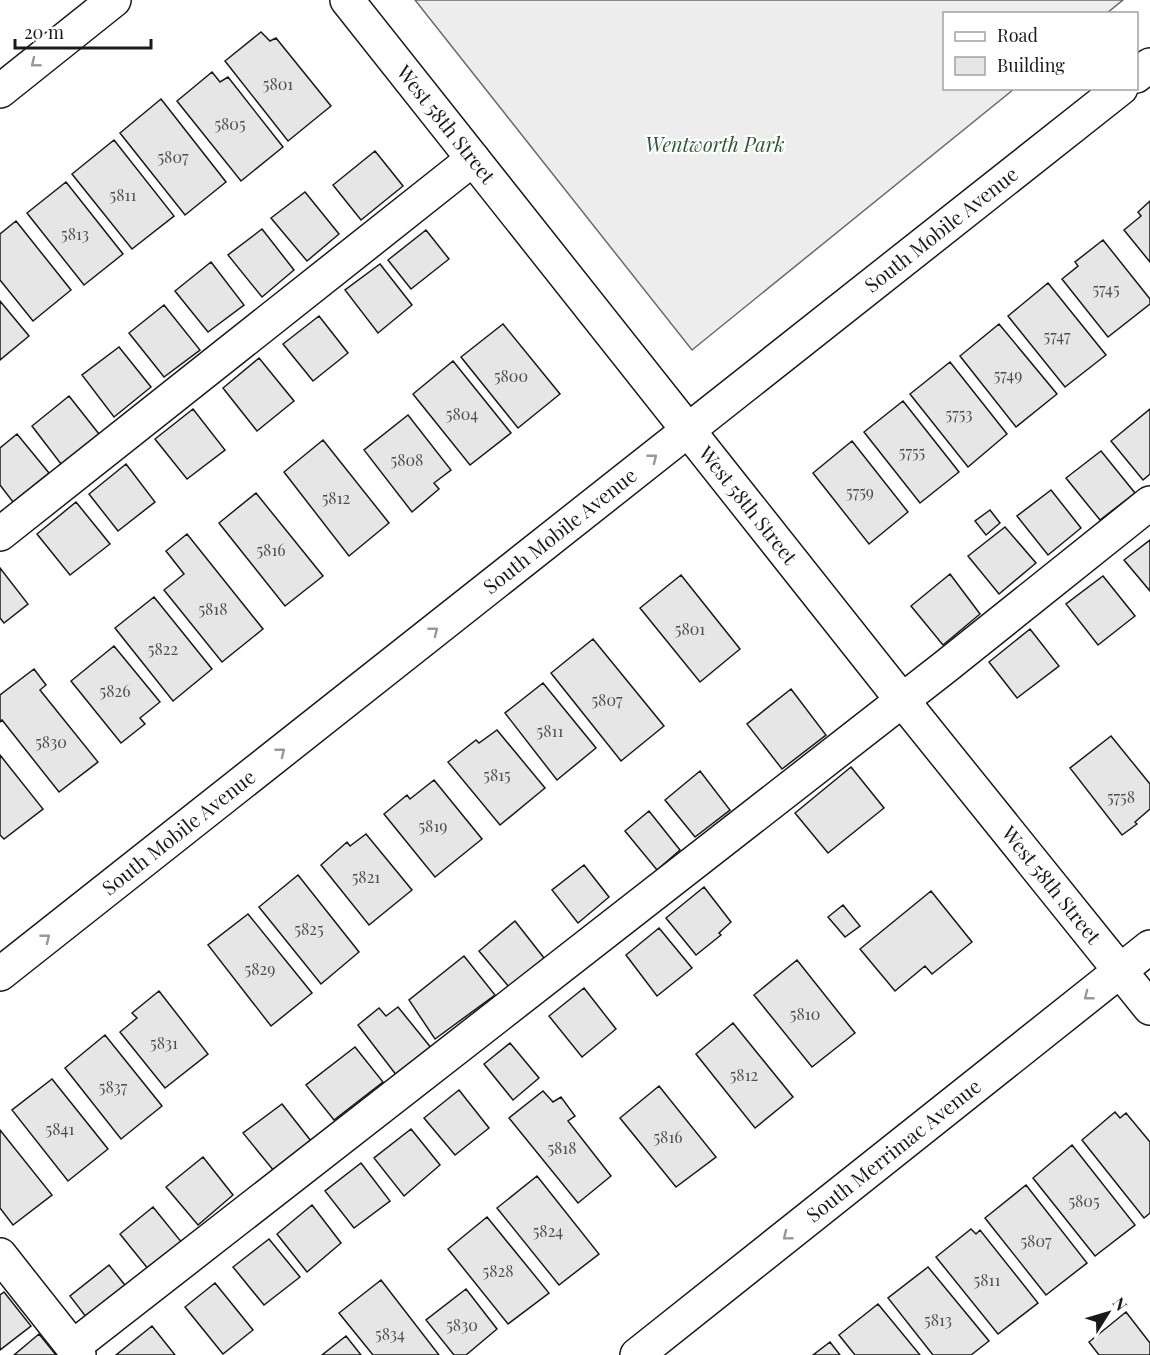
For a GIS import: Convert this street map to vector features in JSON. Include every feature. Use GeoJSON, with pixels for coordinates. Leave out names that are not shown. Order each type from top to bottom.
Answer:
{"type":"FeatureCollection","features":[{"type":"Feature","properties":{"kind":"street"},"geometry":{"type":"LineString","coordinates":[[0,91],[114,0]]}},
{"type":"Feature","properties":{"kind":"street","name":"West 58th Street"},"geometry":{"type":"LineString","coordinates":[[347,0],[902,700],[1150,1008]]}},
{"type":"Feature","properties":{"kind":"street"},"geometry":{"type":"LineString","coordinates":[[1138,75],[1150,65]]}},
{"type":"Feature","properties":{"kind":"street","name":"South Mobile Avenue"},"geometry":{"type":"LineString","coordinates":[[0,974],[1118,90]]}},
{"type":"Feature","properties":{"kind":"street"},"geometry":{"type":"LineString","coordinates":[[0,534],[473,159]]}},
{"type":"Feature","properties":{"kind":"street"},"geometry":{"type":"LineString","coordinates":[[0,1255],[76,1351],[1150,503]]}},
{"type":"Feature","properties":{"kind":"street","name":"South Merrimac Avenue"},"geometry":{"type":"LineString","coordinates":[[637,1355],[1150,947]]}},
{"type":"Feature","properties":{"kind":"shaded area","name":"Wentworth Park"},"geometry":{"type":"Polygon","coordinates":[[[415,0],[1123,0],[1108,12],[943,12],[943,90],[1013,90],[692,350],[415,0]]]}},
{"type":"Feature","properties":{"kind":"building"},"geometry":{"type":"Polygon","coordinates":[[[261,32],[270,41],[276,38],[331,106],[288,141],[225,61],[261,32]]]}},
{"type":"Feature","properties":{"kind":"building"},"geometry":{"type":"Polygon","coordinates":[[[212,72],[220,82],[228,77],[283,147],[241,181],[177,101],[212,72]]]}},
{"type":"Feature","properties":{"kind":"building"},"geometry":{"type":"Polygon","coordinates":[[[161,99],[226,182],[185,215],[120,133],[161,99]]]}},
{"type":"Feature","properties":{"kind":"building"},"geometry":{"type":"Polygon","coordinates":[[[114,140],[174,216],[132,249],[72,174],[114,140]]]}},
{"type":"Feature","properties":{"kind":"building"},"geometry":{"type":"Polygon","coordinates":[[[375,151],[403,186],[361,220],[333,185],[375,151]]]}},
{"type":"Feature","properties":{"kind":"building"},"geometry":{"type":"Polygon","coordinates":[[[66,182],[123,254],[84,285],[27,213],[66,182]]]}},
{"type":"Feature","properties":{"kind":"building"},"geometry":{"type":"Polygon","coordinates":[[[305,192],[339,234],[307,261],[271,218],[305,192]]]}},
{"type":"Feature","properties":{"kind":"building"},"geometry":{"type":"Polygon","coordinates":[[[1150,201],[1150,262],[1124,230],[1141,216],[1138,212],[1150,201]]]}},
{"type":"Feature","properties":{"kind":"building"},"geometry":{"type":"Polygon","coordinates":[[[16,221],[71,290],[33,321],[0,280],[0,234],[16,221]]]}},
{"type":"Feature","properties":{"kind":"building"},"geometry":{"type":"Polygon","coordinates":[[[262,229],[294,270],[262,297],[228,255],[262,229]]]}},
{"type":"Feature","properties":{"kind":"building"},"geometry":{"type":"Polygon","coordinates":[[[426,230],[449,259],[411,289],[388,260],[426,230]]]}},
{"type":"Feature","properties":{"kind":"building"},"geometry":{"type":"Polygon","coordinates":[[[1103,240],[1150,299],[1150,304],[1108,337],[1062,279],[1078,266],[1075,262],[1103,240]]]}},
{"type":"Feature","properties":{"kind":"building"},"geometry":{"type":"Polygon","coordinates":[[[211,262],[244,305],[208,332],[175,291],[211,262]]]}},
{"type":"Feature","properties":{"kind":"building"},"geometry":{"type":"Polygon","coordinates":[[[380,264],[412,305],[378,333],[345,290],[380,264]]]}},
{"type":"Feature","properties":{"kind":"building"},"geometry":{"type":"Polygon","coordinates":[[[1048,283],[1106,355],[1065,387],[1008,316],[1048,283]]]}},
{"type":"Feature","properties":{"kind":"building"},"geometry":{"type":"Polygon","coordinates":[[[0,301],[29,336],[0,360],[0,301]]]}},
{"type":"Feature","properties":{"kind":"building"},"geometry":{"type":"Polygon","coordinates":[[[164,305],[200,350],[164,377],[129,333],[164,305]]]}},
{"type":"Feature","properties":{"kind":"building"},"geometry":{"type":"Polygon","coordinates":[[[319,316],[348,353],[313,381],[283,344],[319,316]]]}},
{"type":"Feature","properties":{"kind":"building"},"geometry":{"type":"Polygon","coordinates":[[[503,324],[560,394],[518,428],[461,357],[503,324]]]}},
{"type":"Feature","properties":{"kind":"building"},"geometry":{"type":"Polygon","coordinates":[[[999,324],[1057,394],[1016,427],[960,356],[999,324]]]}},
{"type":"Feature","properties":{"kind":"building"},"geometry":{"type":"Polygon","coordinates":[[[119,347],[151,387],[114,417],[82,375],[119,347]]]}},
{"type":"Feature","properties":{"kind":"building"},"geometry":{"type":"Polygon","coordinates":[[[259,358],[294,401],[257,431],[223,388],[259,358]]]}},
{"type":"Feature","properties":{"kind":"building"},"geometry":{"type":"Polygon","coordinates":[[[453,361],[511,433],[470,465],[413,394],[453,361]]]}},
{"type":"Feature","properties":{"kind":"building"},"geometry":{"type":"Polygon","coordinates":[[[950,362],[1007,434],[968,467],[910,394],[950,362]]]}},
{"type":"Feature","properties":{"kind":"building"},"geometry":{"type":"Polygon","coordinates":[[[69,396],[99,434],[61,464],[32,426],[69,396]]]}},
{"type":"Feature","properties":{"kind":"building"},"geometry":{"type":"Polygon","coordinates":[[[903,401],[959,472],[920,503],[864,432],[903,401]]]}},
{"type":"Feature","properties":{"kind":"building"},"geometry":{"type":"Polygon","coordinates":[[[193,409],[225,450],[187,479],[155,439],[193,409]]]}},
{"type":"Feature","properties":{"kind":"building"},"geometry":{"type":"Polygon","coordinates":[[[1150,409],[1150,474],[1143,480],[1111,441],[1150,409]]]}},
{"type":"Feature","properties":{"kind":"building"},"geometry":{"type":"Polygon","coordinates":[[[408,415],[451,470],[434,483],[439,489],[412,512],[364,450],[408,415]]]}},
{"type":"Feature","properties":{"kind":"building"},"geometry":{"type":"Polygon","coordinates":[[[17,434],[49,473],[13,502],[0,485],[0,448],[17,434]]]}},
{"type":"Feature","properties":{"kind":"building"},"geometry":{"type":"Polygon","coordinates":[[[323,440],[389,523],[349,556],[284,472],[323,440]]]}},
{"type":"Feature","properties":{"kind":"building"},"geometry":{"type":"Polygon","coordinates":[[[852,441],[908,512],[869,544],[813,473],[852,441]]]}},
{"type":"Feature","properties":{"kind":"building"},"geometry":{"type":"Polygon","coordinates":[[[1101,451],[1135,493],[1100,520],[1066,478],[1101,451]]]}},
{"type":"Feature","properties":{"kind":"building"},"geometry":{"type":"Polygon","coordinates":[[[126,464],[155,502],[118,531],[89,494],[126,464]]]}},
{"type":"Feature","properties":{"kind":"building"},"geometry":{"type":"Polygon","coordinates":[[[1051,490],[1081,528],[1048,555],[1017,516],[1051,490]]]}},
{"type":"Feature","properties":{"kind":"building"},"geometry":{"type":"Polygon","coordinates":[[[256,493],[323,576],[285,606],[219,523],[256,493]]]}},
{"type":"Feature","properties":{"kind":"building"},"geometry":{"type":"Polygon","coordinates":[[[76,502],[110,544],[70,575],[37,534],[76,502]]]}},
{"type":"Feature","properties":{"kind":"building"},"geometry":{"type":"Polygon","coordinates":[[[990,510],[1000,523],[986,535],[975,521],[990,510]]]}},
{"type":"Feature","properties":{"kind":"building"},"geometry":{"type":"Polygon","coordinates":[[[1005,527],[1036,563],[999,594],[968,556],[1005,527]]]}},
{"type":"Feature","properties":{"kind":"building"},"geometry":{"type":"Polygon","coordinates":[[[187,534],[263,629],[222,662],[164,590],[184,574],[166,551],[187,534]]]}},
{"type":"Feature","properties":{"kind":"building"},"geometry":{"type":"Polygon","coordinates":[[[1150,540],[1150,591],[1124,560],[1150,540]]]}},
{"type":"Feature","properties":{"kind":"building"},"geometry":{"type":"Polygon","coordinates":[[[0,568],[28,604],[4,623],[0,618],[0,568]]]}},
{"type":"Feature","properties":{"kind":"building"},"geometry":{"type":"Polygon","coordinates":[[[950,574],[980,614],[943,645],[911,606],[950,574]]]}},
{"type":"Feature","properties":{"kind":"building"},"geometry":{"type":"Polygon","coordinates":[[[681,575],[740,649],[700,682],[640,608],[681,575]]]}},
{"type":"Feature","properties":{"kind":"building"},"geometry":{"type":"Polygon","coordinates":[[[1103,576],[1135,616],[1098,645],[1066,604],[1103,576]]]}},
{"type":"Feature","properties":{"kind":"building"},"geometry":{"type":"Polygon","coordinates":[[[154,597],[212,669],[173,701],[115,628],[154,597]]]}},
{"type":"Feature","properties":{"kind":"building"},"geometry":{"type":"Polygon","coordinates":[[[1030,629],[1059,666],[1017,698],[989,662],[1030,629]]]}},
{"type":"Feature","properties":{"kind":"building"},"geometry":{"type":"Polygon","coordinates":[[[593,639],[664,726],[621,761],[551,673],[593,639]]]}},
{"type":"Feature","properties":{"kind":"building"},"geometry":{"type":"Polygon","coordinates":[[[114,646],[160,702],[140,718],[145,724],[121,743],[71,681],[114,646]]]}},
{"type":"Feature","properties":{"kind":"building"},"geometry":{"type":"Polygon","coordinates":[[[34,669],[46,685],[40,690],[98,762],[59,792],[2,720],[0,722],[0,695],[34,669]]]}},
{"type":"Feature","properties":{"kind":"building"},"geometry":{"type":"Polygon","coordinates":[[[543,683],[596,748],[557,780],[505,713],[543,683]]]}},
{"type":"Feature","properties":{"kind":"building"},"geometry":{"type":"Polygon","coordinates":[[[791,689],[826,735],[782,769],[747,724],[791,689]]]}},
{"type":"Feature","properties":{"kind":"building"},"geometry":{"type":"Polygon","coordinates":[[[497,730],[545,788],[500,825],[448,762],[476,740],[479,743],[497,730]]]}},
{"type":"Feature","properties":{"kind":"building"},"geometry":{"type":"Polygon","coordinates":[[[1111,736],[1150,784],[1150,809],[1135,822],[1137,824],[1122,835],[1070,768],[1111,736]]]}},
{"type":"Feature","properties":{"kind":"building"},"geometry":{"type":"Polygon","coordinates":[[[0,755],[43,809],[4,839],[0,835],[0,755]]]}},
{"type":"Feature","properties":{"kind":"building"},"geometry":{"type":"Polygon","coordinates":[[[851,767],[884,808],[828,853],[795,813],[851,767]]]}},
{"type":"Feature","properties":{"kind":"building"},"geometry":{"type":"Polygon","coordinates":[[[700,771],[730,810],[695,837],[665,800],[700,771]]]}},
{"type":"Feature","properties":{"kind":"building"},"geometry":{"type":"Polygon","coordinates":[[[434,780],[482,839],[435,877],[384,814],[407,795],[410,799],[434,780]]]}},
{"type":"Feature","properties":{"kind":"building"},"geometry":{"type":"Polygon","coordinates":[[[649,811],[680,850],[657,870],[625,831],[649,811]]]}},
{"type":"Feature","properties":{"kind":"building"},"geometry":{"type":"Polygon","coordinates":[[[366,834],[412,890],[369,925],[321,865],[347,842],[350,846],[366,834]]]}},
{"type":"Feature","properties":{"kind":"building"},"geometry":{"type":"Polygon","coordinates":[[[584,865],[609,897],[578,923],[552,890],[584,865]]]}},
{"type":"Feature","properties":{"kind":"building"},"geometry":{"type":"Polygon","coordinates":[[[298,875],[359,952],[321,984],[259,907],[298,875]]]}},
{"type":"Feature","properties":{"kind":"building"},"geometry":{"type":"Polygon","coordinates":[[[704,887],[731,922],[719,933],[721,935],[696,955],[666,918],[704,887]]]}},
{"type":"Feature","properties":{"kind":"building"},"geometry":{"type":"Polygon","coordinates":[[[931,891],[972,942],[932,974],[925,966],[895,991],[860,949],[931,891]]]}},
{"type":"Feature","properties":{"kind":"building"},"geometry":{"type":"Polygon","coordinates":[[[843,905],[860,926],[845,937],[828,917],[843,905]]]}},
{"type":"Feature","properties":{"kind":"building"},"geometry":{"type":"Polygon","coordinates":[[[248,914],[312,993],[271,1026],[208,945],[248,914]]]}},
{"type":"Feature","properties":{"kind":"building"},"geometry":{"type":"Polygon","coordinates":[[[515,921],[544,958],[509,987],[479,951],[515,921]]]}},
{"type":"Feature","properties":{"kind":"building"},"geometry":{"type":"Polygon","coordinates":[[[659,928],[692,968],[657,996],[626,955],[659,928]]]}},
{"type":"Feature","properties":{"kind":"building"},"geometry":{"type":"Polygon","coordinates":[[[464,956],[495,995],[435,1039],[409,1000],[464,956]]]}},
{"type":"Feature","properties":{"kind":"building"},"geometry":{"type":"Polygon","coordinates":[[[797,960],[855,1033],[812,1067],[754,995],[797,960]]]}},
{"type":"Feature","properties":{"kind":"building"},"geometry":{"type":"Polygon","coordinates":[[[584,988],[616,1029],[582,1057],[549,1016],[584,988]]]}},
{"type":"Feature","properties":{"kind":"building"},"geometry":{"type":"Polygon","coordinates":[[[159,991],[208,1054],[165,1088],[120,1032],[137,1018],[132,1013],[159,991]]]}},
{"type":"Feature","properties":{"kind":"building"},"geometry":{"type":"Polygon","coordinates":[[[398,1007],[432,1049],[397,1076],[358,1025],[379,1008],[386,1016],[398,1007]]]}},
{"type":"Feature","properties":{"kind":"building"},"geometry":{"type":"Polygon","coordinates":[[[733,1023],[793,1097],[755,1128],[696,1054],[733,1023]]]}},
{"type":"Feature","properties":{"kind":"building"},"geometry":{"type":"Polygon","coordinates":[[[105,1035],[162,1106],[121,1139],[65,1068],[105,1035]]]}},
{"type":"Feature","properties":{"kind":"building"},"geometry":{"type":"Polygon","coordinates":[[[510,1043],[539,1078],[513,1100],[484,1064],[510,1043]]]}},
{"type":"Feature","properties":{"kind":"building"},"geometry":{"type":"Polygon","coordinates":[[[355,1047],[383,1082],[334,1120],[306,1085],[355,1047]]]}},
{"type":"Feature","properties":{"kind":"building"},"geometry":{"type":"Polygon","coordinates":[[[52,1079],[108,1149],[68,1181],[12,1110],[52,1079]]]}},
{"type":"Feature","properties":{"kind":"building"},"geometry":{"type":"Polygon","coordinates":[[[659,1086],[716,1157],[676,1187],[620,1118],[659,1086]]]}},
{"type":"Feature","properties":{"kind":"building"},"geometry":{"type":"Polygon","coordinates":[[[459,1090],[489,1128],[455,1155],[424,1118],[459,1090]]]}},
{"type":"Feature","properties":{"kind":"building"},"geometry":{"type":"Polygon","coordinates":[[[543,1091],[553,1102],[561,1097],[575,1116],[568,1121],[611,1176],[578,1203],[509,1118],[543,1091]]]}},
{"type":"Feature","properties":{"kind":"building"},"geometry":{"type":"Polygon","coordinates":[[[282,1104],[311,1141],[274,1171],[243,1133],[282,1104]]]}},
{"type":"Feature","properties":{"kind":"building"},"geometry":{"type":"Polygon","coordinates":[[[1115,1112],[1120,1118],[1126,1113],[1150,1142],[1150,1213],[1144,1218],[1082,1140],[1115,1112]]]}},
{"type":"Feature","properties":{"kind":"building"},"geometry":{"type":"Polygon","coordinates":[[[411,1129],[440,1165],[404,1196],[374,1158],[411,1129]]]}},
{"type":"Feature","properties":{"kind":"building"},"geometry":{"type":"Polygon","coordinates":[[[0,1130],[52,1195],[13,1225],[0,1208],[0,1130]]]}},
{"type":"Feature","properties":{"kind":"building"},"geometry":{"type":"Polygon","coordinates":[[[1072,1145],[1135,1225],[1095,1256],[1033,1178],[1072,1145]]]}},
{"type":"Feature","properties":{"kind":"building"},"geometry":{"type":"Polygon","coordinates":[[[203,1157],[233,1195],[198,1225],[166,1187],[203,1157]]]}},
{"type":"Feature","properties":{"kind":"building"},"geometry":{"type":"Polygon","coordinates":[[[361,1163],[390,1201],[354,1228],[325,1191],[361,1163]]]}},
{"type":"Feature","properties":{"kind":"building"},"geometry":{"type":"Polygon","coordinates":[[[537,1176],[599,1254],[559,1285],[497,1208],[537,1176]]]}},
{"type":"Feature","properties":{"kind":"building"},"geometry":{"type":"Polygon","coordinates":[[[1026,1185],[1087,1263],[1046,1295],[985,1218],[1026,1185]]]}},
{"type":"Feature","properties":{"kind":"building"},"geometry":{"type":"Polygon","coordinates":[[[312,1205],[341,1243],[307,1272],[277,1234],[312,1205]]]}},
{"type":"Feature","properties":{"kind":"building"},"geometry":{"type":"Polygon","coordinates":[[[153,1207],[183,1244],[149,1270],[120,1234],[153,1207]]]}},
{"type":"Feature","properties":{"kind":"building"},"geometry":{"type":"Polygon","coordinates":[[[487,1217],[549,1293],[508,1324],[448,1249],[487,1217]]]}},
{"type":"Feature","properties":{"kind":"building"},"geometry":{"type":"Polygon","coordinates":[[[971,1229],[976,1234],[980,1230],[1038,1303],[998,1334],[936,1257],[971,1229]]]}},
{"type":"Feature","properties":{"kind":"building"},"geometry":{"type":"Polygon","coordinates":[[[269,1239],[300,1277],[264,1305],[233,1267],[269,1239]]]}},
{"type":"Feature","properties":{"kind":"building"},"geometry":{"type":"Polygon","coordinates":[[[109,1265],[132,1294],[93,1326],[70,1296],[109,1265]]]}},
{"type":"Feature","properties":{"kind":"building"},"geometry":{"type":"Polygon","coordinates":[[[928,1267],[989,1341],[971,1355],[933,1355],[888,1298],[928,1267]]]}},
{"type":"Feature","properties":{"kind":"building"},"geometry":{"type":"Polygon","coordinates":[[[381,1280],[439,1355],[373,1355],[339,1313],[381,1280]]]}},
{"type":"Feature","properties":{"kind":"building"},"geometry":{"type":"Polygon","coordinates":[[[215,1283],[253,1330],[223,1354],[185,1307],[215,1283]]]}},
{"type":"Feature","properties":{"kind":"building"},"geometry":{"type":"Polygon","coordinates":[[[466,1289],[497,1329],[466,1355],[454,1355],[426,1320],[466,1289]]]}},
{"type":"Feature","properties":{"kind":"building"},"geometry":{"type":"Polygon","coordinates":[[[4,1292],[31,1326],[0,1350],[0,1295],[4,1292]]]}},
{"type":"Feature","properties":{"kind":"building"},"geometry":{"type":"Polygon","coordinates":[[[878,1304],[920,1355],[855,1355],[839,1335],[878,1304]]]}},
{"type":"Feature","properties":{"kind":"building"},"geometry":{"type":"Polygon","coordinates":[[[1126,1312],[1150,1343],[1150,1355],[1099,1355],[1089,1342],[1126,1312]]]}},
{"type":"Feature","properties":{"kind":"building"},"geometry":{"type":"Polygon","coordinates":[[[152,1326],[175,1355],[116,1355],[152,1326]]]}},
{"type":"Feature","properties":{"kind":"building"},"geometry":{"type":"Polygon","coordinates":[[[39,1334],[56,1355],[14,1355],[39,1334]]]}},
{"type":"Feature","properties":{"kind":"building"},"geometry":{"type":"Polygon","coordinates":[[[346,1336],[361,1355],[322,1355],[346,1336]]]}},
{"type":"Feature","properties":{"kind":"building"},"geometry":{"type":"Polygon","coordinates":[[[830,1342],[840,1355],[813,1355],[830,1342]]]}}]}
